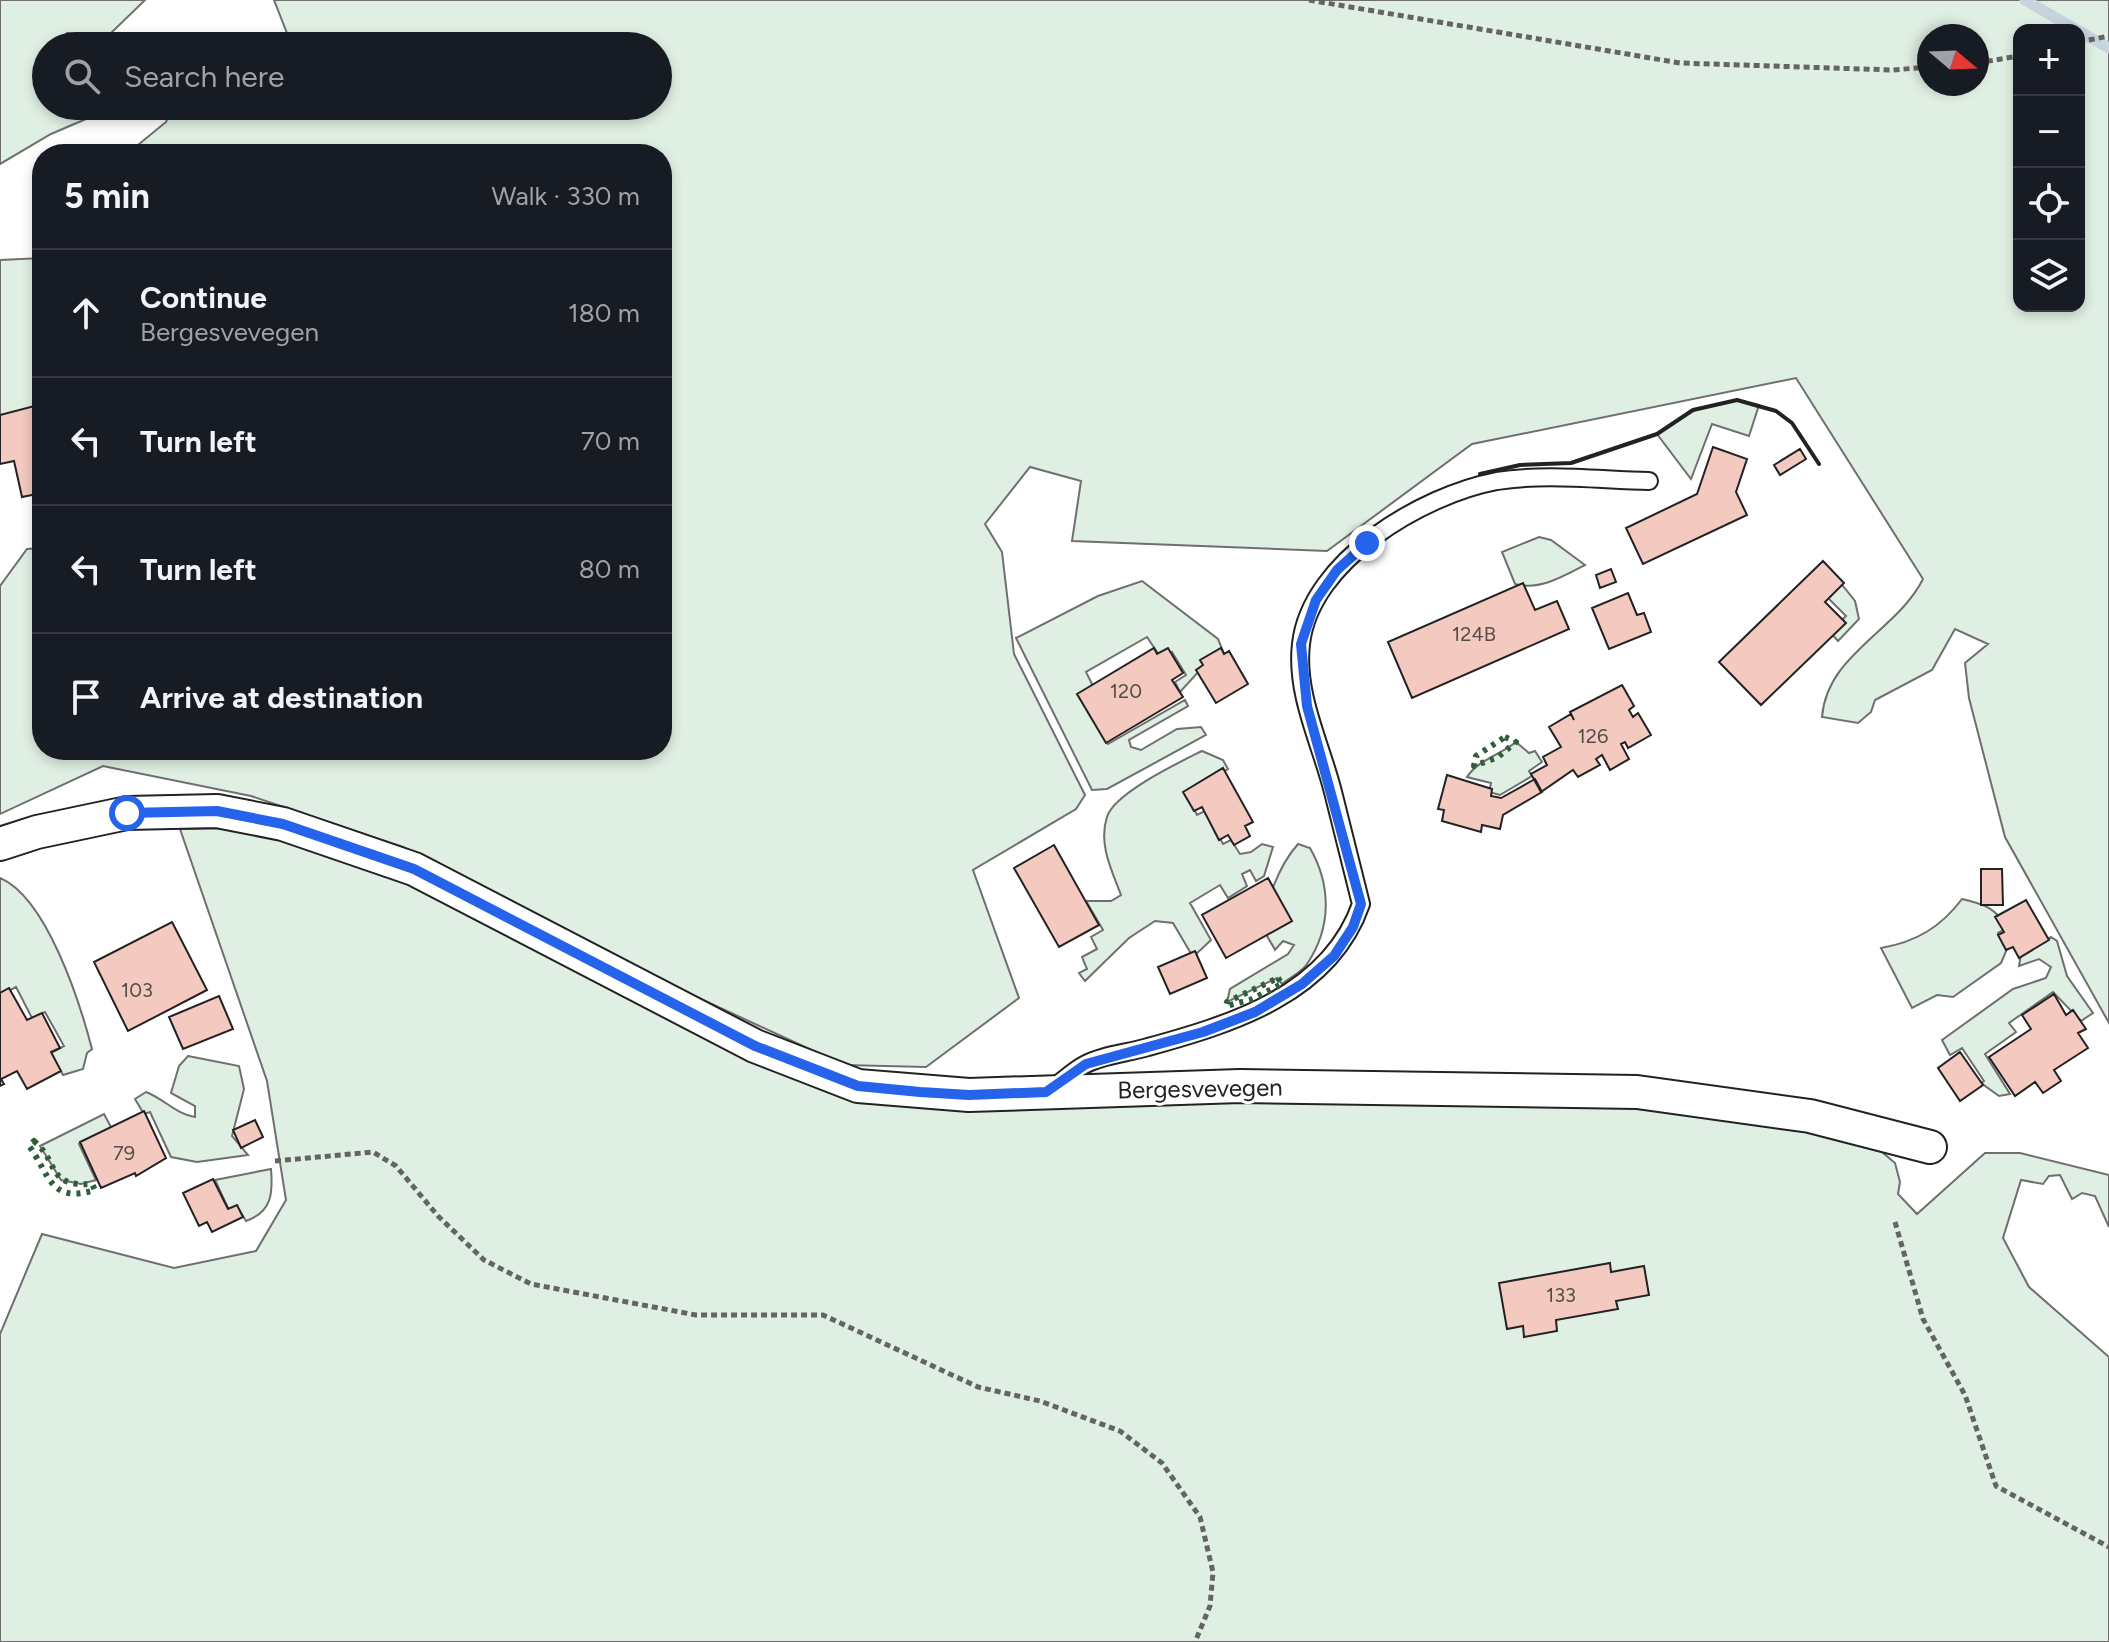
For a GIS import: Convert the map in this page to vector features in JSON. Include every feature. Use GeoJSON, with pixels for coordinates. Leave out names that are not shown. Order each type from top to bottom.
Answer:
{"type":"FeatureCollection","features":[{"type":"Feature","properties":{"kind":"street","name":"Bergesvevegen"},"geometry":{"type":"LineString","coordinates":[[0,844],[37,832],[127,813],[217,811],[283,824],[414,869],[755,1046],[858,1086],[969,1095],[1240,1086],[1637,1092],[1810,1116],[1930,1147]]}},
{"type":"Feature","properties":{"kind":"lane"},"geometry":{"type":"LineString","coordinates":[[1046,1092],[1086,1064],[1203,1032],[1255,1012],[1302,984],[1334,956],[1353,927],[1361,904],[1307,706],[1301,664],[1307,618],[1337,570],[1396,522],[1464,490],[1498,481],[1536,478],[1649,481]]}},
{"type":"Feature","properties":{"kind":"path"},"geometry":{"type":"LineString","coordinates":[[1309,0],[1680,63],[1893,70],[1917,68]]}},
{"type":"Feature","properties":{"kind":"path"},"geometry":{"type":"LineString","coordinates":[[2085,41],[2109,36]]}},
{"type":"Feature","properties":{"kind":"path"},"geometry":{"type":"LineString","coordinates":[[1989,61],[2013,57]]}},
{"type":"Feature","properties":{"kind":"path"},"geometry":{"type":"LineString","coordinates":[[275,1161],[373,1152],[396,1166],[438,1216],[484,1260],[531,1284],[696,1315],[823,1315],[978,1387],[1040,1401],[1120,1431],[1162,1463],[1200,1517],[1213,1572],[1210,1606],[1195,1642]]}},
{"type":"Feature","properties":{"kind":"path"},"geometry":{"type":"LineString","coordinates":[[1895,1222],[1923,1319],[1965,1395],[1996,1486],[2109,1547]]}},
{"type":"Feature","properties":{"kind":"green space"},"geometry":{"type":"Polygon","coordinates":[[[0,0],[145,0],[112,32],[32,32],[32,120],[84,120],[51,134],[0,164],[0,0]]]}},
{"type":"Feature","properties":{"kind":"green space"},"geometry":{"type":"Polygon","coordinates":[[[274,0],[2109,0],[2109,1023],[2005,837],[1969,698],[1965,663],[1988,644],[1955,629],[1932,670],[1875,700],[1871,712],[1858,723],[1822,717],[1836,676],[1849,659],[1897,614],[1923,579],[1796,378],[1472,444],[1327,551],[1072,541],[1081,481],[1030,467],[985,524],[1002,552],[1014,654],[1085,795],[1076,809],[973,870],[1019,998],[926,1067],[844,1065],[688,993],[403,847],[251,796],[103,766],[0,814],[0,586],[27,549],[32,549],[32,760],[672,760],[672,144],[139,144],[167,120],[672,120],[672,32],[287,32],[274,0]]]}},
{"type":"Feature","properties":{"kind":"green space"},"geometry":{"type":"Polygon","coordinates":[[[32,258],[32,409],[0,415],[0,260],[32,258]]]}},
{"type":"Feature","properties":{"kind":"green space"},"geometry":{"type":"Polygon","coordinates":[[[1737,400],[1759,405],[1749,436],[1712,424],[1691,479],[1657,434],[1693,410],[1737,400]]]}},
{"type":"Feature","properties":{"kind":"green space"},"geometry":{"type":"Polygon","coordinates":[[[1539,537],[1551,540],[1585,565],[1542,584],[1515,584],[1502,552],[1539,537]]]}},
{"type":"Feature","properties":{"kind":"green space"},"geometry":{"type":"Polygon","coordinates":[[[1142,581],[1218,639],[1225,656],[1200,670],[1180,692],[1175,682],[1186,675],[1172,652],[1161,658],[1147,637],[1086,672],[1095,690],[1081,699],[1108,744],[1185,700],[1188,706],[1129,740],[1131,747],[1141,750],[1177,729],[1201,727],[1206,735],[1107,789],[1092,790],[1016,638],[1098,596],[1142,581]]]}},
{"type":"Feature","properties":{"kind":"green space"},"geometry":{"type":"Polygon","coordinates":[[[1839,581],[1855,601],[1859,619],[1838,641],[1830,632],[1846,616],[1825,595],[1839,581]]]}},
{"type":"Feature","properties":{"kind":"green space"},"geometry":{"type":"Polygon","coordinates":[[[1516,742],[1529,753],[1535,751],[1542,762],[1529,771],[1532,776],[1500,795],[1489,792],[1491,783],[1467,777],[1477,766],[1516,742]]]}},
{"type":"Feature","properties":{"kind":"green space"},"geometry":{"type":"Polygon","coordinates":[[[1202,751],[1223,760],[1228,769],[1186,793],[1197,815],[1205,811],[1223,844],[1231,840],[1240,854],[1251,852],[1262,844],[1273,847],[1264,876],[1256,881],[1250,870],[1242,874],[1247,886],[1228,898],[1220,885],[1190,903],[1211,940],[1193,957],[1173,923],[1155,921],[1129,938],[1085,981],[1079,973],[1087,969],[1082,957],[1097,949],[1091,937],[1103,930],[1086,901],[1111,901],[1121,895],[1105,847],[1107,817],[1112,808],[1134,788],[1202,751]]]}},
{"type":"Feature","properties":{"kind":"green space"},"geometry":{"type":"Polygon","coordinates":[[[250,828],[463,903],[791,1074],[1737,1111],[1876,1147],[1895,1163],[1900,1182],[1898,1194],[1917,1214],[1985,1153],[2020,1153],[2109,1175],[2109,1227],[2095,1196],[2082,1193],[2072,1199],[2060,1175],[2049,1176],[2043,1184],[2021,1180],[2003,1238],[2029,1287],[2109,1357],[2109,1642],[0,1642],[0,1334],[42,1234],[174,1268],[256,1251],[286,1200],[267,1081],[180,829],[250,828]]]}},
{"type":"Feature","properties":{"kind":"green space"},"geometry":{"type":"Polygon","coordinates":[[[1298,844],[1310,848],[1325,891],[1324,921],[1315,950],[1305,967],[1282,984],[1277,978],[1227,1002],[1230,989],[1288,954],[1294,945],[1283,941],[1275,950],[1267,935],[1265,922],[1274,886],[1298,844]]]}},
{"type":"Feature","properties":{"kind":"green space"},"geometry":{"type":"Polygon","coordinates":[[[0,878],[17,889],[33,907],[59,954],[92,1049],[87,1053],[83,1069],[63,1075],[51,1053],[64,1046],[45,1012],[32,1018],[16,987],[0,996],[0,878]]]}},
{"type":"Feature","properties":{"kind":"green space"},"geometry":{"type":"Polygon","coordinates":[[[1962,899],[1989,908],[2007,928],[1998,933],[2007,949],[2001,963],[1953,997],[1937,995],[1912,1008],[1881,948],[1927,932],[1962,899]]]}},
{"type":"Feature","properties":{"kind":"green space"},"geometry":{"type":"Polygon","coordinates":[[[2051,937],[2057,941],[2067,976],[2093,1013],[2081,1021],[2053,992],[2009,1023],[2016,1032],[1985,1054],[2010,1094],[1999,1096],[1981,1083],[1984,1081],[1962,1048],[1950,1055],[1942,1040],[2013,989],[2046,978],[2051,967],[2039,959],[2019,966],[2021,954],[2051,937]]]}},
{"type":"Feature","properties":{"kind":"green space"},"geometry":{"type":"Polygon","coordinates":[[[188,1056],[239,1066],[244,1089],[232,1136],[248,1155],[197,1162],[171,1157],[150,1112],[144,1114],[135,1099],[146,1092],[195,1117],[195,1106],[171,1093],[179,1066],[188,1056]]]}},
{"type":"Feature","properties":{"kind":"green space"},"geometry":{"type":"Polygon","coordinates":[[[104,1114],[112,1129],[79,1144],[96,1180],[81,1184],[61,1180],[40,1146],[104,1114]]]}},
{"type":"Feature","properties":{"kind":"green space"},"geometry":{"type":"Polygon","coordinates":[[[271,1169],[271,1194],[261,1212],[246,1221],[238,1208],[229,1210],[215,1180],[271,1169]]]}},
{"type":"Feature","properties":{"kind":"building"},"geometry":{"type":"Polygon","coordinates":[[[32,407],[32,495],[22,497],[14,461],[0,464],[0,415],[32,407]]]}},
{"type":"Feature","properties":{"kind":"building"},"geometry":{"type":"Polygon","coordinates":[[[1713,447],[1747,459],[1736,492],[1747,515],[1643,564],[1626,528],[1697,494],[1713,447]]]}},
{"type":"Feature","properties":{"kind":"building"},"geometry":{"type":"Polygon","coordinates":[[[1800,449],[1806,459],[1780,475],[1774,465],[1800,449]]]}},
{"type":"Feature","properties":{"kind":"building"},"geometry":{"type":"Polygon","coordinates":[[[1823,561],[1844,583],[1825,602],[1846,623],[1761,705],[1719,662],[1823,561]]]}},
{"type":"Feature","properties":{"kind":"building"},"geometry":{"type":"Polygon","coordinates":[[[1611,569],[1616,582],[1600,588],[1596,575],[1611,569]]]}},
{"type":"Feature","properties":{"kind":"building"},"geometry":{"type":"Polygon","coordinates":[[[1523,583],[1535,610],[1557,601],[1569,629],[1412,698],[1388,642],[1523,583]]]}},
{"type":"Feature","properties":{"kind":"building"},"geometry":{"type":"Polygon","coordinates":[[[1628,593],[1637,615],[1644,613],[1651,632],[1609,649],[1592,608],[1628,593]]]}},
{"type":"Feature","properties":{"kind":"building"},"geometry":{"type":"Polygon","coordinates":[[[1154,648],[1157,654],[1168,648],[1183,673],[1172,680],[1183,697],[1106,743],[1077,694],[1154,648]]]}},
{"type":"Feature","properties":{"kind":"building"},"geometry":{"type":"Polygon","coordinates":[[[1221,648],[1224,654],[1229,651],[1248,684],[1216,703],[1196,670],[1203,665],[1200,660],[1221,648]]]}},
{"type":"Feature","properties":{"kind":"building"},"geometry":{"type":"Polygon","coordinates":[[[1622,685],[1634,706],[1629,710],[1633,717],[1638,713],[1651,735],[1628,748],[1625,742],[1621,744],[1629,759],[1610,770],[1602,755],[1596,759],[1600,765],[1578,777],[1573,770],[1541,792],[1531,774],[1547,765],[1543,757],[1561,747],[1549,727],[1622,685]]]}},
{"type":"Feature","properties":{"kind":"building"},"geometry":{"type":"Polygon","coordinates":[[[1223,768],[1253,822],[1245,826],[1250,836],[1234,845],[1228,835],[1219,840],[1202,807],[1194,811],[1183,792],[1223,768]]]}},
{"type":"Feature","properties":{"kind":"building"},"geometry":{"type":"Polygon","coordinates":[[[1447,775],[1492,789],[1491,796],[1501,798],[1535,779],[1542,792],[1503,815],[1500,829],[1482,825],[1481,832],[1442,821],[1444,810],[1438,809],[1447,775]]]}},
{"type":"Feature","properties":{"kind":"building"},"geometry":{"type":"Polygon","coordinates":[[[1054,845],[1099,925],[1059,947],[1014,868],[1054,845]]]}},
{"type":"Feature","properties":{"kind":"building"},"geometry":{"type":"Polygon","coordinates":[[[1981,869],[2002,869],[2003,905],[1981,905],[1981,869]]]}},
{"type":"Feature","properties":{"kind":"building"},"geometry":{"type":"Polygon","coordinates":[[[1268,878],[1292,921],[1226,958],[1202,915],[1268,878]]]}},
{"type":"Feature","properties":{"kind":"building"},"geometry":{"type":"Polygon","coordinates":[[[2026,900],[2049,940],[2019,958],[2013,947],[2006,950],[1998,935],[2004,932],[1995,917],[2026,900]]]}},
{"type":"Feature","properties":{"kind":"building"},"geometry":{"type":"Polygon","coordinates":[[[172,922],[207,990],[128,1031],[94,962],[172,922]]]}},
{"type":"Feature","properties":{"kind":"building"},"geometry":{"type":"Polygon","coordinates":[[[1195,951],[1207,978],[1170,994],[1158,967],[1195,951]]]}},
{"type":"Feature","properties":{"kind":"building"},"geometry":{"type":"Polygon","coordinates":[[[9,988],[27,1020],[42,1013],[60,1048],[51,1052],[61,1071],[27,1089],[17,1071],[1,1079],[4,1084],[0,1086],[0,993],[9,988]]]}},
{"type":"Feature","properties":{"kind":"building"},"geometry":{"type":"Polygon","coordinates":[[[2054,994],[2066,1015],[2073,1010],[2086,1029],[2078,1033],[2088,1048],[2054,1070],[2061,1081],[2043,1093],[2035,1082],[2015,1096],[1989,1057],[2031,1029],[2022,1015],[2054,994]]]}},
{"type":"Feature","properties":{"kind":"building"},"geometry":{"type":"Polygon","coordinates":[[[219,996],[233,1029],[183,1049],[169,1017],[219,996]]]}},
{"type":"Feature","properties":{"kind":"building"},"geometry":{"type":"Polygon","coordinates":[[[1960,1052],[1983,1085],[1960,1101],[1938,1068],[1960,1052]]]}},
{"type":"Feature","properties":{"kind":"building"},"geometry":{"type":"Polygon","coordinates":[[[144,1111],[166,1158],[136,1176],[135,1173],[101,1188],[80,1142],[144,1111]]]}},
{"type":"Feature","properties":{"kind":"building"},"geometry":{"type":"Polygon","coordinates":[[[255,1120],[263,1137],[241,1148],[233,1130],[255,1120]]]}},
{"type":"Feature","properties":{"kind":"building"},"geometry":{"type":"Polygon","coordinates":[[[213,1179],[228,1209],[237,1205],[243,1217],[212,1232],[207,1222],[199,1226],[183,1193],[213,1179]]]}},
{"type":"Feature","properties":{"kind":"building"},"geometry":{"type":"Polygon","coordinates":[[[1610,1263],[1611,1272],[1644,1266],[1649,1295],[1616,1301],[1618,1309],[1556,1320],[1557,1331],[1524,1337],[1523,1326],[1507,1329],[1499,1283],[1610,1263]]]}},
{"type":"Feature","properties":{"kind":"waterway"},"geometry":{"type":"LineString","coordinates":[[2025,0],[2067,24]]}},
{"type":"Feature","properties":{"kind":"waterway"},"geometry":{"type":"LineString","coordinates":[[2085,34],[2109,48]]}},
{"type":"Feature","properties":{"kind":"hedge"},"geometry":{"type":"LineString","coordinates":[[1505,737],[1516,742],[1498,757],[1474,766],[1476,756],[1505,737]]}},
{"type":"Feature","properties":{"kind":"hedge"},"geometry":{"type":"LineString","coordinates":[[1278,978],[1282,984],[1250,1000],[1226,1006],[1227,1002],[1278,978]]}},
{"type":"Feature","properties":{"kind":"hedge"},"geometry":{"type":"LineString","coordinates":[[34,1141],[60,1178],[77,1184],[92,1184],[95,1190],[80,1193],[59,1190],[29,1146],[34,1141]]}},
{"type":"Feature","properties":{"kind":"wall"},"geometry":{"type":"LineString","coordinates":[[1480,474],[1520,465],[1571,463],[1657,434],[1693,410],[1737,400],[1776,411],[1792,423],[1819,464]]}},
{"type":"Feature","properties":{"kind":"route"},"geometry":{"type":"LineString","coordinates":[[127,813],[217,811],[283,824],[414,869],[755,1046],[858,1086],[969,1095],[1046,1092],[1086,1064],[1203,1032],[1255,1012],[1302,984],[1334,956],[1353,927],[1361,904],[1307,706],[1301,644],[1307,618],[1316,600],[1337,570],[1367,543]]}}]}
